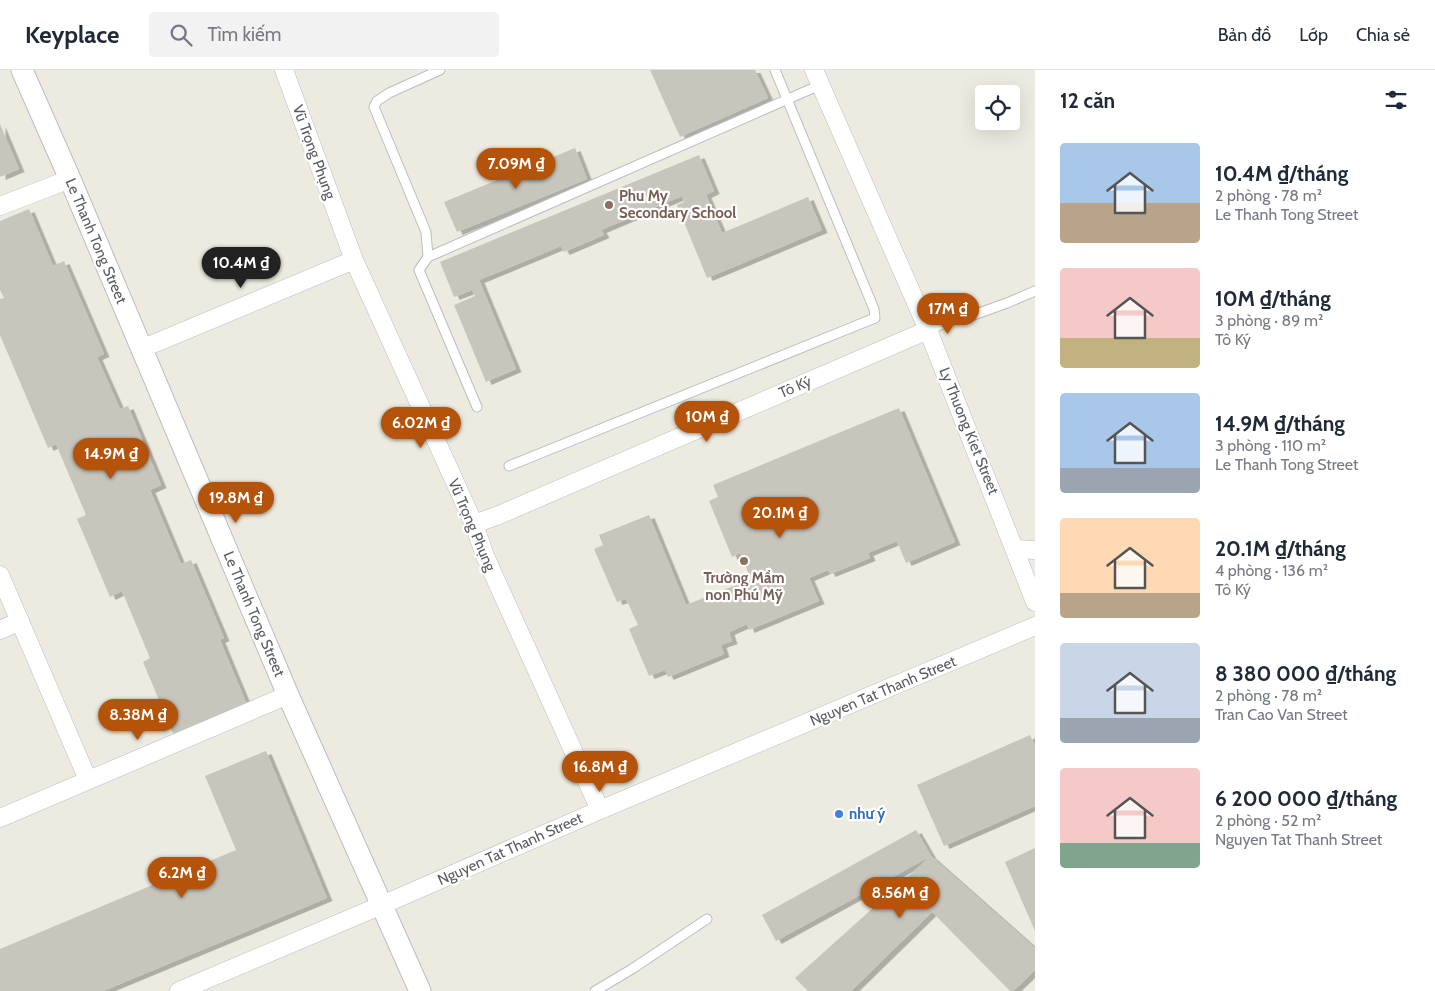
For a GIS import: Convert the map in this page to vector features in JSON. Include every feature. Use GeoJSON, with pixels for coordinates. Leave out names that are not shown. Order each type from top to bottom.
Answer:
{"type":"FeatureCollection","features":[{"type":"Feature","properties":{"kind":"street","name":"Le Thanh Tong Street"},"geometry":{"type":"LineString","coordinates":[[22,70],[288,694],[420,991]]}},
{"type":"Feature","properties":{"kind":"street","name":"Vũ Trọng Phụng"},"geometry":{"type":"LineString","coordinates":[[285,70],[354,260],[474,524],[485,556],[600,810]]}},
{"type":"Feature","properties":{"kind":"street","name":"Ly Thuong Kiet Street"},"geometry":{"type":"LineString","coordinates":[[817,77],[928,330],[1035,602]]}},
{"type":"Feature","properties":{"kind":"street"},"geometry":{"type":"LineString","coordinates":[[0,206],[70,179]]}},
{"type":"Feature","properties":{"kind":"street"},"geometry":{"type":"LineString","coordinates":[[142,349],[354,260]]}},
{"type":"Feature","properties":{"kind":"street","name":"Tô Ký"},"geometry":{"type":"LineString","coordinates":[[474,524],[499,515],[928,330]]}},
{"type":"Feature","properties":{"kind":"street"},"geometry":{"type":"LineString","coordinates":[[1015,549],[1035,550]]}},
{"type":"Feature","properties":{"kind":"street"},"geometry":{"type":"LineString","coordinates":[[0,575],[88,780]]}},
{"type":"Feature","properties":{"kind":"street"},"geometry":{"type":"LineString","coordinates":[[0,630],[20,621]]}},
{"type":"Feature","properties":{"kind":"street","name":"Nguyen Tat Thanh Street"},"geometry":{"type":"LineString","coordinates":[[179,991],[1035,626]]}},
{"type":"Feature","properties":{"kind":"street"},"geometry":{"type":"LineString","coordinates":[[0,818],[288,694]]}},
{"type":"Feature","properties":{"kind":"lane"},"geometry":{"type":"LineString","coordinates":[[428,257],[426,232],[374,107],[377,101],[389,93],[440,70]]}},
{"type":"Feature","properties":{"kind":"lane"},"geometry":{"type":"LineString","coordinates":[[509,466],[875,318],[874,309],[775,70]]}},
{"type":"Feature","properties":{"kind":"lane"},"geometry":{"type":"LineString","coordinates":[[478,407],[419,270],[428,257],[788,98],[817,77]]}},
{"type":"Feature","properties":{"kind":"lane","name":"Tô Ký"},"geometry":{"type":"LineString","coordinates":[[928,330],[955,319],[968,317],[1007,303],[1035,291]]}},
{"type":"Feature","properties":{"kind":"lane"},"geometry":{"type":"LineString","coordinates":[[595,991],[632,969],[707,919]]}},
{"type":"Feature","properties":{"kind":"building"},"geometry":{"type":"Polygon","coordinates":[[[650,70],[755,70],[768,98],[680,137],[650,70]]]}},
{"type":"Feature","properties":{"kind":"building"},"geometry":{"type":"Polygon","coordinates":[[[0,124],[19,169],[0,177],[0,124]]]}},
{"type":"Feature","properties":{"kind":"building"},"geometry":{"type":"Polygon","coordinates":[[[575,148],[587,179],[457,232],[444,202],[575,148]]]}},
{"type":"Feature","properties":{"kind":"building"},"geometry":{"type":"Polygon","coordinates":[[[699,155],[714,191],[706,195],[722,233],[808,197],[822,230],[707,278],[677,205],[684,202],[682,196],[601,230],[604,235],[564,252],[561,246],[479,280],[516,369],[486,382],[454,305],[475,296],[472,290],[454,297],[440,262],[699,155]]]}},
{"type":"Feature","properties":{"kind":"building"},"geometry":{"type":"Polygon","coordinates":[[[29,209],[53,266],[64,261],[104,354],[97,357],[120,409],[128,406],[161,485],[150,490],[181,564],[191,560],[224,638],[220,640],[247,705],[174,736],[143,662],[150,658],[122,591],[110,597],[77,519],[86,515],[56,444],[48,448],[0,335],[0,299],[4,298],[0,290],[0,221],[29,209]]]}},
{"type":"Feature","properties":{"kind":"building"},"geometry":{"type":"Polygon","coordinates":[[[899,408],[955,542],[906,563],[897,541],[868,553],[870,558],[830,574],[828,570],[809,578],[819,601],[749,630],[747,624],[729,632],[732,641],[721,645],[724,654],[668,677],[665,670],[649,676],[629,629],[638,625],[626,599],[617,602],[594,549],[603,545],[599,535],[649,515],[686,605],[751,579],[740,553],[732,557],[709,501],[718,497],[713,485],[899,408]]]}},
{"type":"Feature","properties":{"kind":"building"},"geometry":{"type":"Polygon","coordinates":[[[1030,735],[1035,746],[1035,806],[944,846],[917,785],[1030,735]]]}},
{"type":"Feature","properties":{"kind":"building"},"geometry":{"type":"Polygon","coordinates":[[[266,751],[327,898],[103,991],[0,991],[0,949],[236,850],[205,776],[266,751]]]}},
{"type":"Feature","properties":{"kind":"building"},"geometry":{"type":"Polygon","coordinates":[[[916,830],[931,856],[776,941],[762,915],[916,830]]]}},
{"type":"Feature","properties":{"kind":"building"},"geometry":{"type":"Polygon","coordinates":[[[1035,848],[1035,931],[1005,862],[1035,848]]]}},
{"type":"Feature","properties":{"kind":"building"},"geometry":{"type":"Polygon","coordinates":[[[931,856],[1035,948],[1035,970],[1013,991],[1010,991],[932,912],[851,991],[808,991],[795,978],[931,856]]]}},
{"type":"Feature","properties":{"kind":"place","name":"Phu My Secondary School"},"geometry":{"type":"Point","coordinates":[609,205]}},
{"type":"Feature","properties":{"kind":"place","name":"Trường Mầm non Phú Mỹ"},"geometry":{"type":"Point","coordinates":[744,561]}},
{"type":"Feature","properties":{"kind":"place","name":"như ý"},"geometry":{"type":"Point","coordinates":[839,814]}}]}
